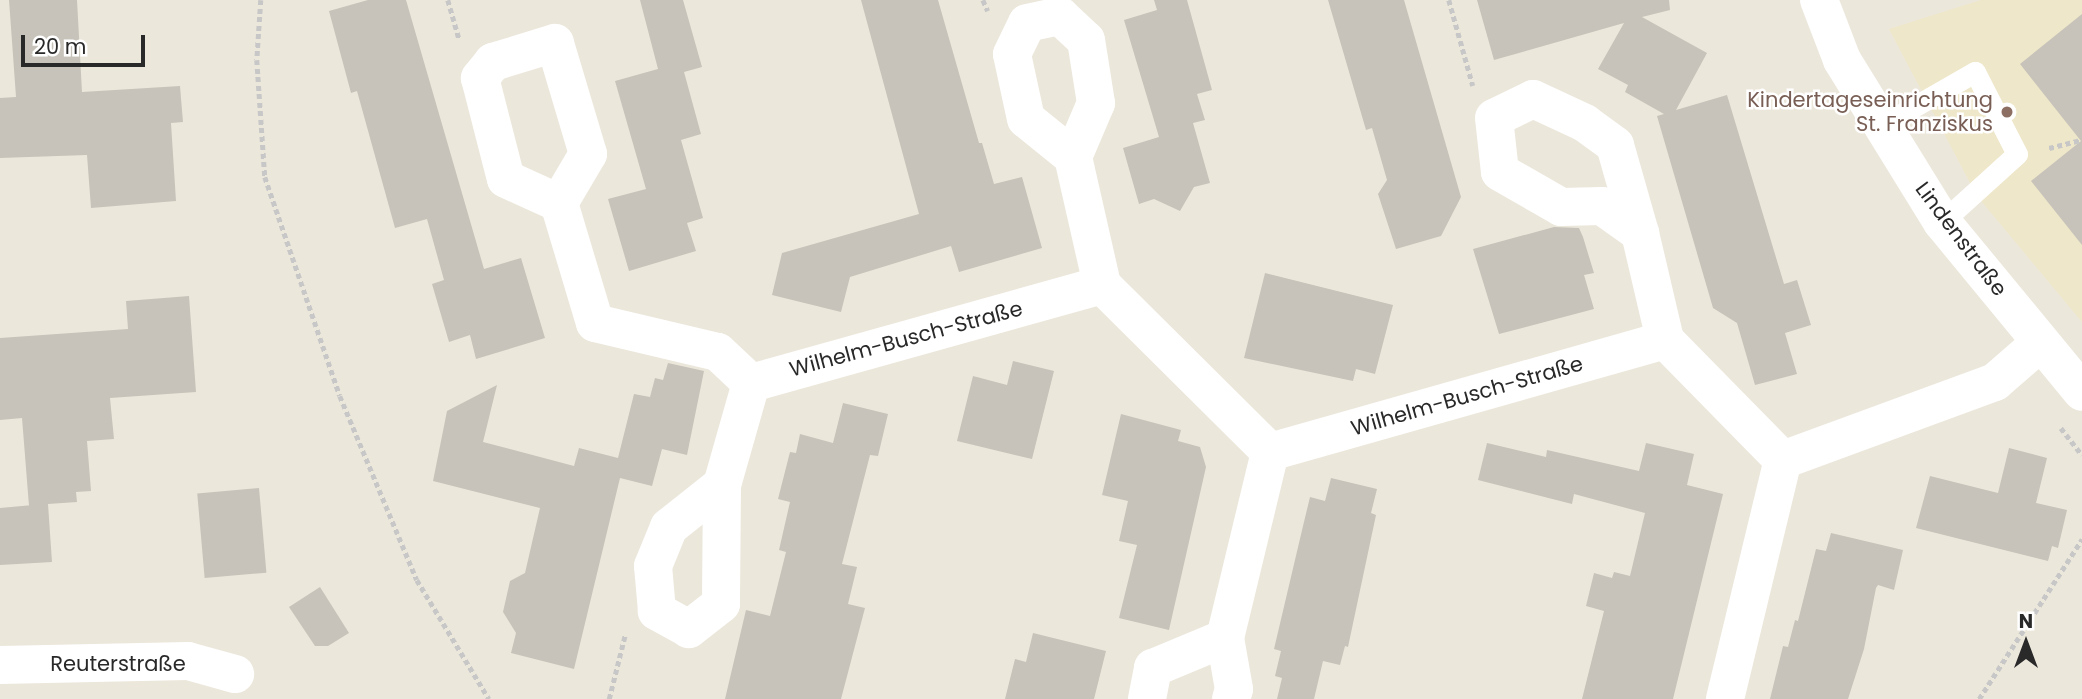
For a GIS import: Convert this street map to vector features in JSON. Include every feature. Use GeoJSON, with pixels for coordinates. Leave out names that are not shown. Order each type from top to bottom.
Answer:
{"type":"FeatureCollection","features":[{"type":"Feature","properties":{"kind":"street","name":"Lindenstraße"},"geometry":{"type":"LineString","coordinates":[[1819,0],[1842,60],[1942,222],[2082,392]]}},
{"type":"Feature","properties":{"kind":"street"},"geometry":{"type":"LineString","coordinates":[[1640,233],[1602,206],[1561,207],[1500,172],[1494,118],[1533,99],[1585,123],[1615,145],[1640,233],[1665,340],[1783,460]]}},
{"type":"Feature","properties":{"kind":"street"},"geometry":{"type":"LineString","coordinates":[[1073,157],[1102,285],[1270,452],[1225,638],[1234,689],[1231,699]]}},
{"type":"Feature","properties":{"kind":"street"},"geometry":{"type":"LineString","coordinates":[[559,203],[595,323],[718,352],[751,383],[723,485],[721,604],[689,629],[657,611],[653,566],[669,527],[723,485]]}},
{"type":"Feature","properties":{"kind":"street","name":"Wilhelm-Busch-Straße"},"geometry":{"type":"LineString","coordinates":[[751,383],[1102,285]]}},
{"type":"Feature","properties":{"kind":"street","name":"Wilhelm-Busch-Straße"},"geometry":{"type":"LineString","coordinates":[[1270,452],[1665,340]]}},
{"type":"Feature","properties":{"kind":"street"},"geometry":{"type":"LineString","coordinates":[[1783,460],[1995,382],[2040,343]]}},
{"type":"Feature","properties":{"kind":"street"},"geometry":{"type":"LineString","coordinates":[[1725,699],[1783,460]]}},
{"type":"Feature","properties":{"kind":"street"},"geometry":{"type":"LineString","coordinates":[[1147,699],[1153,668],[1225,638]]}},
{"type":"Feature","properties":{"kind":"street","name":"Reuterstraße"},"geometry":{"type":"LineString","coordinates":[[0,665],[188,661],[235,674]]}},
{"type":"Feature","properties":{"kind":"lane"},"geometry":{"type":"LineString","coordinates":[[1882,125],[1975,72],[2017,155],[1942,222]]}},
{"type":"Feature","properties":{"kind":"path"},"geometry":{"type":"LineString","coordinates":[[261,0],[257,60],[265,177],[340,396],[417,580],[489,699]]}},
{"type":"Feature","properties":{"kind":"path"},"geometry":{"type":"LineString","coordinates":[[1449,0],[1476,99],[1494,118]]}},
{"type":"Feature","properties":{"kind":"path"},"geometry":{"type":"LineString","coordinates":[[1979,699],[2082,539]]}},
{"type":"Feature","properties":{"kind":"path"},"geometry":{"type":"LineString","coordinates":[[609,699],[627,627],[657,611]]}},
{"type":"Feature","properties":{"kind":"shaded area","name":"Kindertageseinrichtung St. Franziskus"},"geometry":{"type":"Polygon","coordinates":[[[1981,0],[2082,0],[2082,322],[1977,196],[1889,29],[1981,0]]]}},
{"type":"Feature","properties":{"kind":"building"},"geometry":{"type":"Polygon","coordinates":[[[9,0],[77,0],[82,92],[180,86],[183,122],[171,123],[176,201],[91,208],[87,155],[0,158],[0,98],[16,97],[9,0]]]}},
{"type":"Feature","properties":{"kind":"building"},"geometry":{"type":"Polygon","coordinates":[[[368,0],[406,0],[484,269],[521,258],[545,338],[476,359],[470,335],[449,342],[432,284],[444,280],[427,219],[395,228],[357,91],[351,93],[329,11],[368,0]]]}},
{"type":"Feature","properties":{"kind":"building"},"geometry":{"type":"Polygon","coordinates":[[[640,0],[683,0],[702,67],[684,72],[701,134],[681,140],[703,218],[687,223],[696,251],[629,271],[608,199],[646,189],[615,81],[658,69],[640,0]]]}},
{"type":"Feature","properties":{"kind":"building"},"geometry":{"type":"Polygon","coordinates":[[[861,0],[938,0],[979,143],[982,143],[994,184],[1022,177],[1042,248],[959,272],[951,246],[850,277],[841,312],[772,295],[782,253],[919,214],[861,0]]]}},
{"type":"Feature","properties":{"kind":"building"},"geometry":{"type":"Polygon","coordinates":[[[1154,0],[1187,0],[1212,90],[1197,94],[1205,120],[1193,123],[1210,183],[1194,187],[1180,211],[1154,199],[1139,204],[1123,148],[1159,137],[1124,20],[1157,10],[1154,0]]]}},
{"type":"Feature","properties":{"kind":"building"},"geometry":{"type":"Polygon","coordinates":[[[1328,0],[1404,0],[1461,197],[1441,236],[1396,249],[1378,194],[1387,180],[1372,128],[1366,130],[1328,0]]]}},
{"type":"Feature","properties":{"kind":"building"},"geometry":{"type":"Polygon","coordinates":[[[1477,0],[1669,0],[1670,10],[1642,17],[1707,53],[1676,110],[1727,95],[1784,284],[1797,280],[1811,325],[1785,333],[1797,374],[1755,385],[1737,323],[1713,308],[1657,116],[1664,114],[1625,92],[1628,85],[1598,69],[1624,23],[1494,60],[1477,0]]]}},
{"type":"Feature","properties":{"kind":"building"},"geometry":{"type":"Polygon","coordinates":[[[2082,14],[2082,245],[2031,181],[2081,141],[2020,64],[2082,14]]]}},
{"type":"Feature","properties":{"kind":"building"},"geometry":{"type":"Polygon","coordinates":[[[1554,227],[1579,228],[1594,273],[1584,275],[1594,309],[1499,334],[1473,249],[1554,227]]]}},
{"type":"Feature","properties":{"kind":"building"},"geometry":{"type":"Polygon","coordinates":[[[1265,273],[1393,305],[1375,374],[1356,369],[1353,381],[1244,358],[1265,273]]]}},
{"type":"Feature","properties":{"kind":"building"},"geometry":{"type":"Polygon","coordinates":[[[189,296],[196,392],[110,398],[114,439],[87,441],[91,491],[76,492],[77,502],[48,504],[52,562],[0,565],[0,508],[29,505],[22,418],[0,420],[0,338],[128,329],[126,301],[189,296]]]}},
{"type":"Feature","properties":{"kind":"building"},"geometry":{"type":"Polygon","coordinates":[[[1013,361],[1054,371],[1032,459],[957,441],[973,376],[1007,385],[1013,361]]]}},
{"type":"Feature","properties":{"kind":"building"},"geometry":{"type":"Polygon","coordinates":[[[668,363],[704,371],[687,455],[662,449],[652,486],[620,478],[574,669],[511,653],[516,633],[503,612],[510,581],[525,573],[540,508],[433,481],[447,411],[497,385],[483,442],[574,466],[579,448],[618,458],[634,394],[650,397],[655,378],[663,380],[668,363]]]}},
{"type":"Feature","properties":{"kind":"building"},"geometry":{"type":"Polygon","coordinates":[[[843,403],[888,414],[878,456],[870,455],[842,564],[857,567],[848,604],[865,608],[841,699],[725,699],[746,610],[770,616],[786,552],[779,550],[790,502],[778,499],[790,452],[796,453],[800,434],[833,443],[843,403]]]}},
{"type":"Feature","properties":{"kind":"building"},"geometry":{"type":"Polygon","coordinates":[[[1121,414],[1181,430],[1178,441],[1200,447],[1206,467],[1169,630],[1119,618],[1137,545],[1119,541],[1128,501],[1102,495],[1121,414]]]}},
{"type":"Feature","properties":{"kind":"building"},"geometry":{"type":"Polygon","coordinates":[[[1487,443],[1546,457],[1547,450],[1639,471],[1646,443],[1694,454],[1687,485],[1723,494],[1673,699],[1582,699],[1604,611],[1586,606],[1594,573],[1612,578],[1614,572],[1630,576],[1645,513],[1574,494],[1572,504],[1478,480],[1487,443]]]}},
{"type":"Feature","properties":{"kind":"building"},"geometry":{"type":"Polygon","coordinates":[[[2009,448],[2047,458],[2036,503],[2067,510],[2058,548],[2052,546],[2048,561],[1916,528],[1930,476],[1998,493],[2009,448]]]}},
{"type":"Feature","properties":{"kind":"building"},"geometry":{"type":"Polygon","coordinates":[[[1331,478],[1377,489],[1371,513],[1376,515],[1348,647],[1345,646],[1340,665],[1323,661],[1314,699],[1277,699],[1282,678],[1275,676],[1281,651],[1274,649],[1310,497],[1325,501],[1331,478]]]}},
{"type":"Feature","properties":{"kind":"building"},"geometry":{"type":"Polygon","coordinates":[[[259,488],[266,573],[205,578],[197,493],[259,488]]]}},
{"type":"Feature","properties":{"kind":"building"},"geometry":{"type":"Polygon","coordinates":[[[1831,533],[1903,550],[1894,590],[1878,585],[1876,588],[1864,649],[1848,699],[1770,699],[1783,646],[1788,647],[1795,620],[1798,621],[1816,549],[1826,551],[1831,533]]]}},
{"type":"Feature","properties":{"kind":"building"},"geometry":{"type":"Polygon","coordinates":[[[320,587],[349,633],[328,646],[315,646],[289,607],[320,587]]]}},
{"type":"Feature","properties":{"kind":"building"},"geometry":{"type":"Polygon","coordinates":[[[1033,633],[1106,651],[1094,699],[1005,699],[1015,659],[1026,662],[1033,633]]]}},
{"type":"Feature","properties":{"kind":"place","name":"Kindertageseinrichtung St. Franziskus"},"geometry":{"type":"Point","coordinates":[2007,112]}}]}
